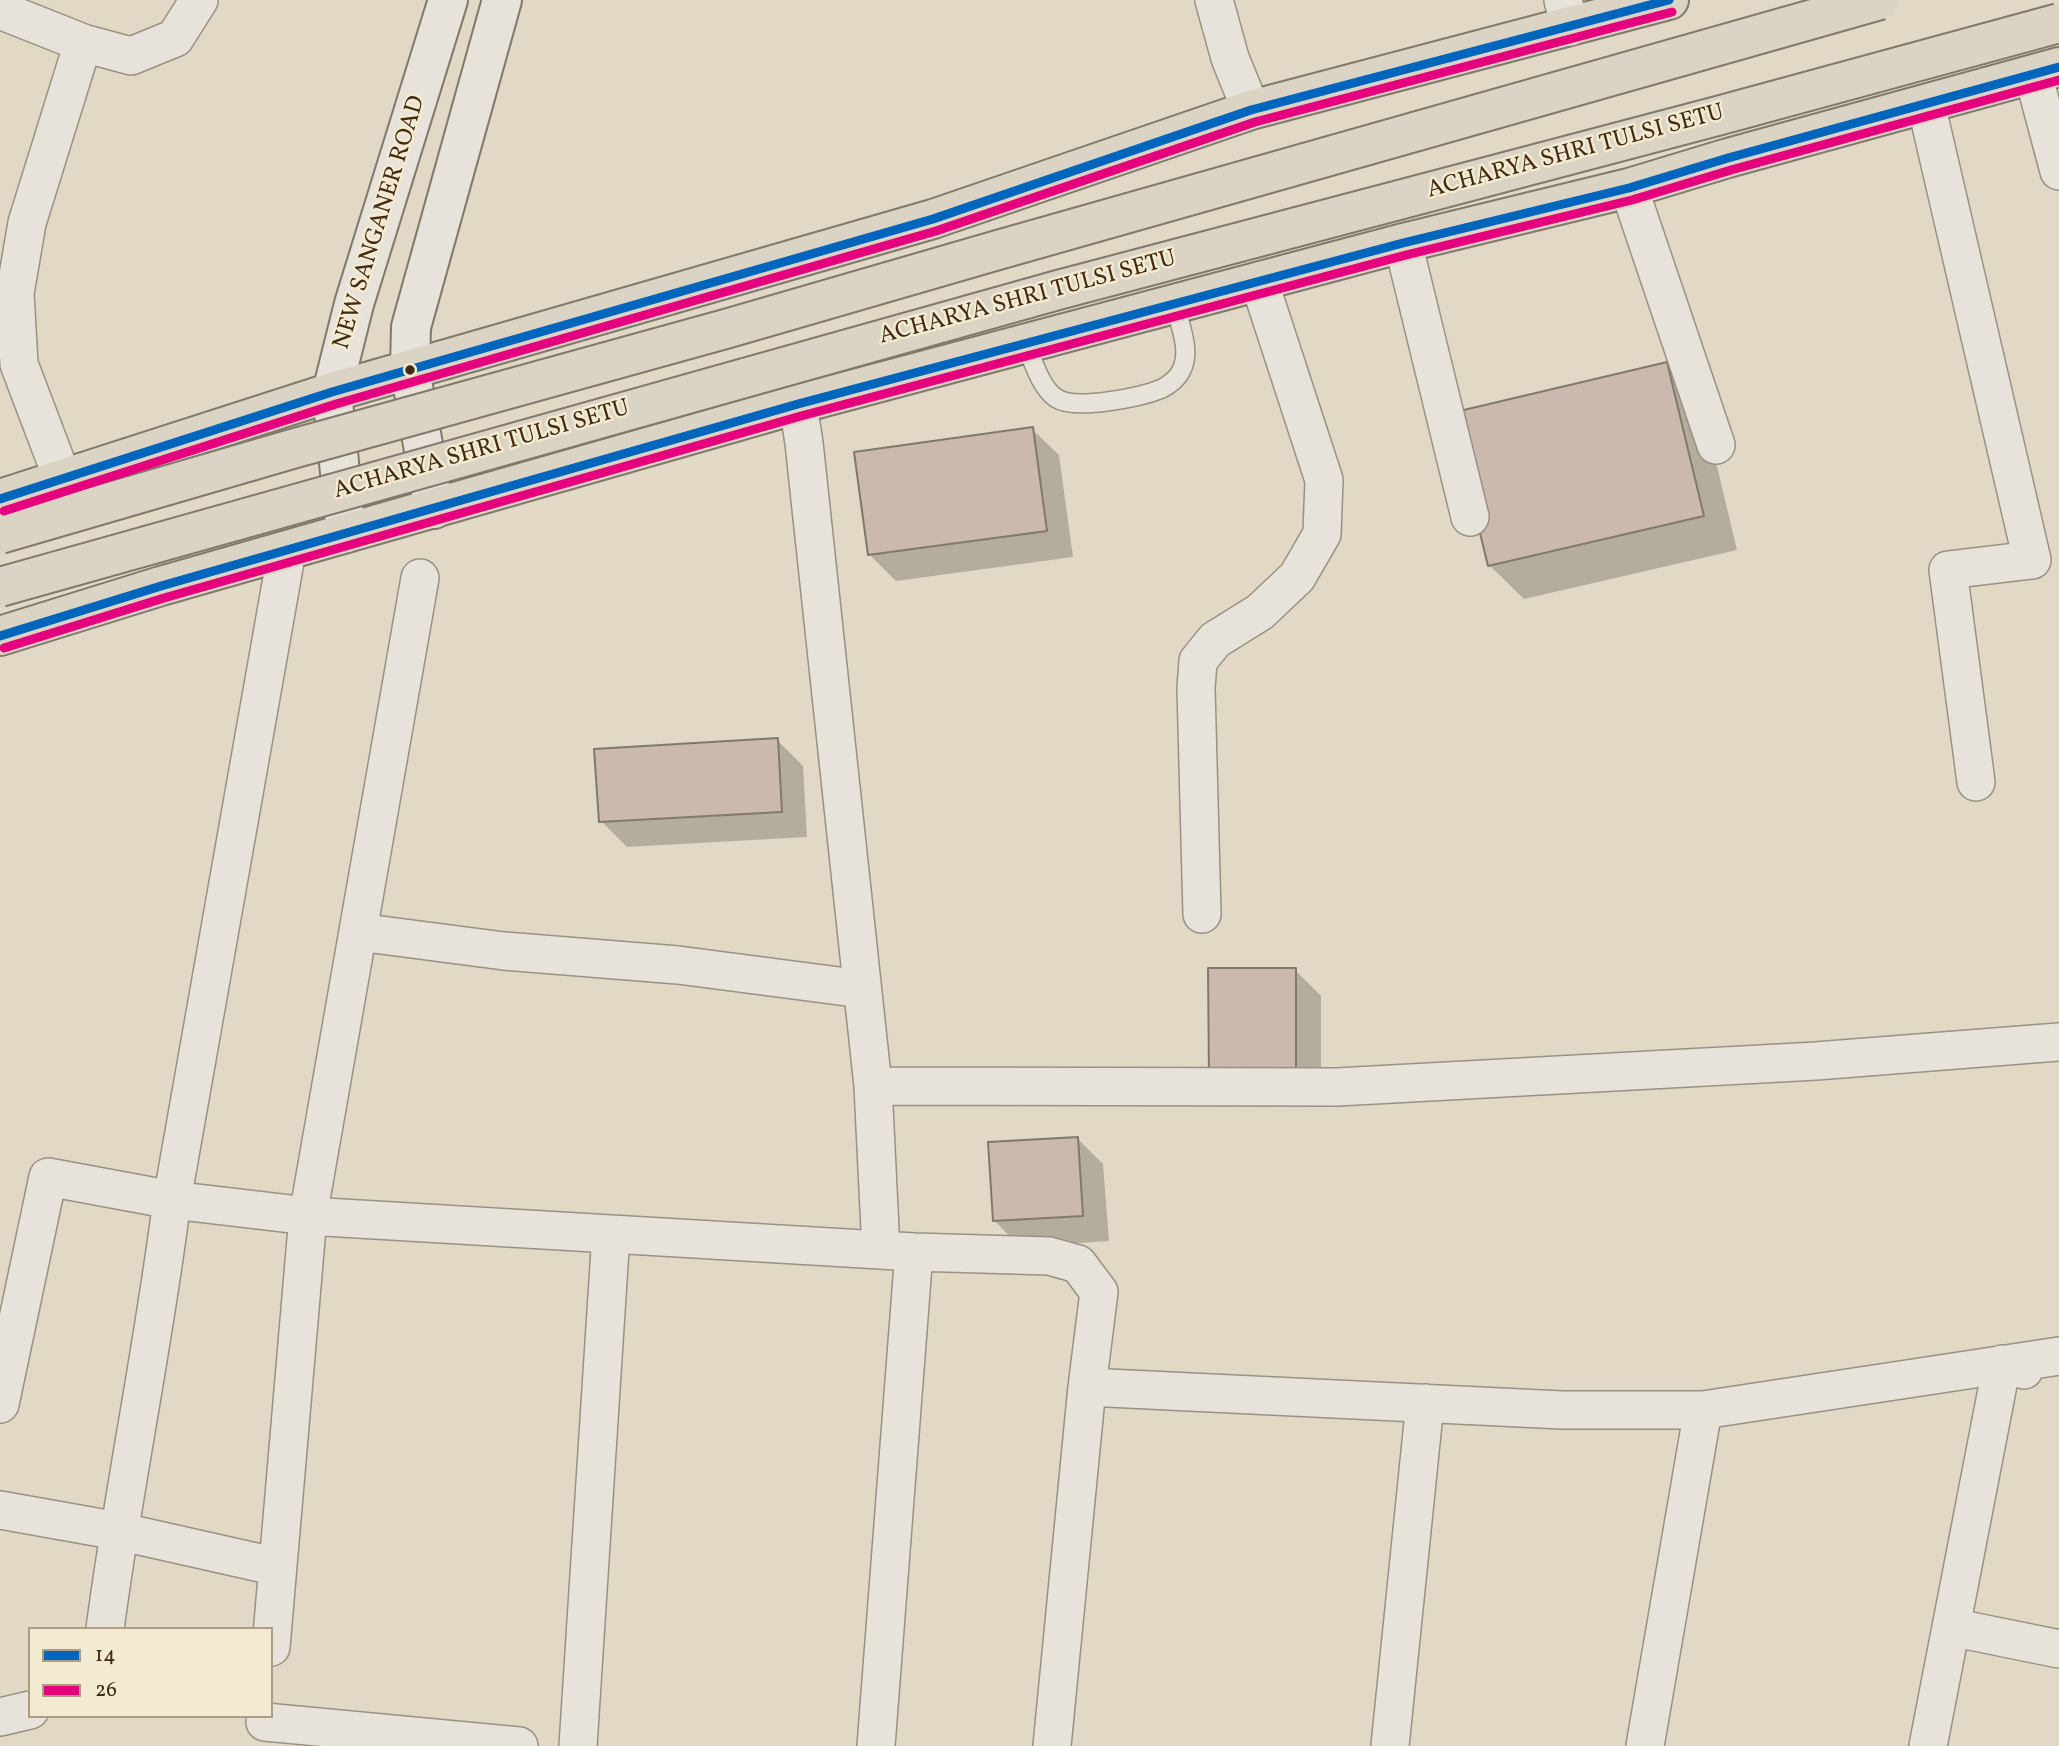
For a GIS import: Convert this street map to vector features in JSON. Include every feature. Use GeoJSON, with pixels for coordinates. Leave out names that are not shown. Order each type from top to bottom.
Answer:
{"type":"FeatureCollection","features":[{"type":"Feature","properties":{"kind":"highway"},"geometry":{"type":"LineString","coordinates":[[0,499],[332,392],[933,219],[1251,110],[1566,13],[1669,0]]}},
{"type":"Feature","properties":{"kind":"highway","name":"ACHARYA SHRI TULSI SETU"},"geometry":{"type":"LineString","coordinates":[[0,534],[1880,0]]}},
{"type":"Feature","properties":{"kind":"highway","name":"ACHARYA SHRI TULSI SETU"},"geometry":{"type":"LineString","coordinates":[[0,587],[1045,293],[1707,119],[2059,23]]}},
{"type":"Feature","properties":{"kind":"highway"},"geometry":{"type":"LineString","coordinates":[[0,636],[287,550],[798,404],[1403,243],[1629,188],[1728,158],[2046,71]]}},
{"type":"Feature","properties":{"kind":"main road","name":"NEW SANGANER ROAD"},"geometry":{"type":"LineString","coordinates":[[346,533],[332,392],[354,304],[448,0]]}},
{"type":"Feature","properties":{"kind":"main road"},"geometry":{"type":"LineString","coordinates":[[434,509],[410,369],[411,327],[502,0]]}},
{"type":"Feature","properties":{"kind":"street"},"geometry":{"type":"LineString","coordinates":[[0,10],[83,43],[131,56],[174,38],[199,0]]}},
{"type":"Feature","properties":{"kind":"street"},"geometry":{"type":"LineString","coordinates":[[1214,0],[1230,58],[1251,110]]}},
{"type":"Feature","properties":{"kind":"street"},"geometry":{"type":"LineString","coordinates":[[63,480],[19,364],[15,293],[27,223],[83,43]]}},
{"type":"Feature","properties":{"kind":"street"},"geometry":{"type":"LineString","coordinates":[[2046,71],[2059,171]]}},
{"type":"Feature","properties":{"kind":"street"},"geometry":{"type":"LineString","coordinates":[[1926,104],[2032,560],[1948,570],[1976,782]]}},
{"type":"Feature","properties":{"kind":"street"},"geometry":{"type":"LineString","coordinates":[[1629,188],[1716,445]]}},
{"type":"Feature","properties":{"kind":"street"},"geometry":{"type":"LineString","coordinates":[[1403,243],[1470,517]]}},
{"type":"Feature","properties":{"kind":"street"},"geometry":{"type":"LineString","coordinates":[[1202,914],[1196,688],[1198,660],[1215,640],[1260,612],[1297,577],[1322,534],[1324,480],[1259,281]]}},
{"type":"Feature","properties":{"kind":"street"},"geometry":{"type":"LineString","coordinates":[[798,404],[873,1086],[897,1251],[876,1746]]}},
{"type":"Feature","properties":{"kind":"street"},"geometry":{"type":"LineString","coordinates":[[105,1627],[118,1531],[161,1286],[172,1200],[287,550]]}},
{"type":"Feature","properties":{"kind":"street"},"geometry":{"type":"LineString","coordinates":[[273,1627],[308,1216],[420,578]]}},
{"type":"Feature","properties":{"kind":"street"},"geometry":{"type":"LineString","coordinates":[[358,932],[504,951],[678,965],[863,989]]}},
{"type":"Feature","properties":{"kind":"street"},"geometry":{"type":"LineString","coordinates":[[873,1086],[1337,1087],[1816,1061],[2059,1042]]}},
{"type":"Feature","properties":{"kind":"street"},"geometry":{"type":"LineString","coordinates":[[0,1404],[48,1177],[172,1200],[308,1216],[897,1251],[1049,1256],[1078,1264],[1099,1292],[1087,1387],[1052,1746]]}},
{"type":"Feature","properties":{"kind":"street"},"geometry":{"type":"LineString","coordinates":[[578,1746],[611,1234]]}},
{"type":"Feature","properties":{"kind":"street"},"geometry":{"type":"LineString","coordinates":[[1087,1387],[1562,1409],[1703,1410],[2059,1356]]}},
{"type":"Feature","properties":{"kind":"street"},"geometry":{"type":"LineString","coordinates":[[2002,1364],[2059,1378]]}},
{"type":"Feature","properties":{"kind":"street"},"geometry":{"type":"LineString","coordinates":[[1928,1746],[2002,1364]]}},
{"type":"Feature","properties":{"kind":"street"},"geometry":{"type":"LineString","coordinates":[[1390,1746],[1425,1403]]}},
{"type":"Feature","properties":{"kind":"street"},"geometry":{"type":"LineString","coordinates":[[1645,1746],[1703,1410]]}},
{"type":"Feature","properties":{"kind":"street"},"geometry":{"type":"LineString","coordinates":[[0,1510],[118,1531],[278,1567]]}},
{"type":"Feature","properties":{"kind":"street"},"geometry":{"type":"LineString","coordinates":[[1951,1627],[2059,1649]]}},
{"type":"Feature","properties":{"kind":"street"},"geometry":{"type":"LineString","coordinates":[[0,1717],[28,1710]]}},
{"type":"Feature","properties":{"kind":"street"},"geometry":{"type":"LineString","coordinates":[[264,1728],[519,1746]]}},
{"type":"Feature","properties":{"kind":"lane"},"geometry":{"type":"LineString","coordinates":[[1025,343],[1047,390],[1058,400],[1087,404],[1163,388],[1175,380],[1182,370],[1186,354],[1175,304]]}},
{"type":"Feature","properties":{"kind":"building"},"geometry":{"type":"Polygon","coordinates":[[[1667,362],[1704,516],[1488,566],[1451,413],[1667,362]]]}},
{"type":"Feature","properties":{"kind":"building"},"geometry":{"type":"Polygon","coordinates":[[[1033,427],[1047,531],[868,555],[854,452],[1033,427]]]}},
{"type":"Feature","properties":{"kind":"building"},"geometry":{"type":"Polygon","coordinates":[[[778,738],[782,812],[599,822],[594,749],[778,738]]]}},
{"type":"Feature","properties":{"kind":"building"},"geometry":{"type":"Polygon","coordinates":[[[1208,968],[1296,968],[1296,1077],[1209,1077],[1208,968]]]}},
{"type":"Feature","properties":{"kind":"building"},"geometry":{"type":"Polygon","coordinates":[[[1078,1137],[1083,1216],[993,1221],[988,1142],[1078,1137]]]}},
{"type":"Feature","properties":{"kind":"transit line","name":"14"},"geometry":{"type":"LineString","coordinates":[[0,499],[332,392],[933,219],[1251,110],[1669,0]]}},
{"type":"Feature","properties":{"kind":"transit line","name":"26"},"geometry":{"type":"LineString","coordinates":[[4,511],[336,404],[936,231],[1255,122],[1672,12]]}},
{"type":"Feature","properties":{"kind":"transit line","name":"14"},"geometry":{"type":"LineString","coordinates":[[0,636],[161,586],[798,404],[1403,243],[1629,188],[2059,67]]}},
{"type":"Feature","properties":{"kind":"transit line","name":"26"},"geometry":{"type":"LineString","coordinates":[[4,648],[164,598],[801,416],[1406,255],[1632,200],[2059,80]]}}]}
